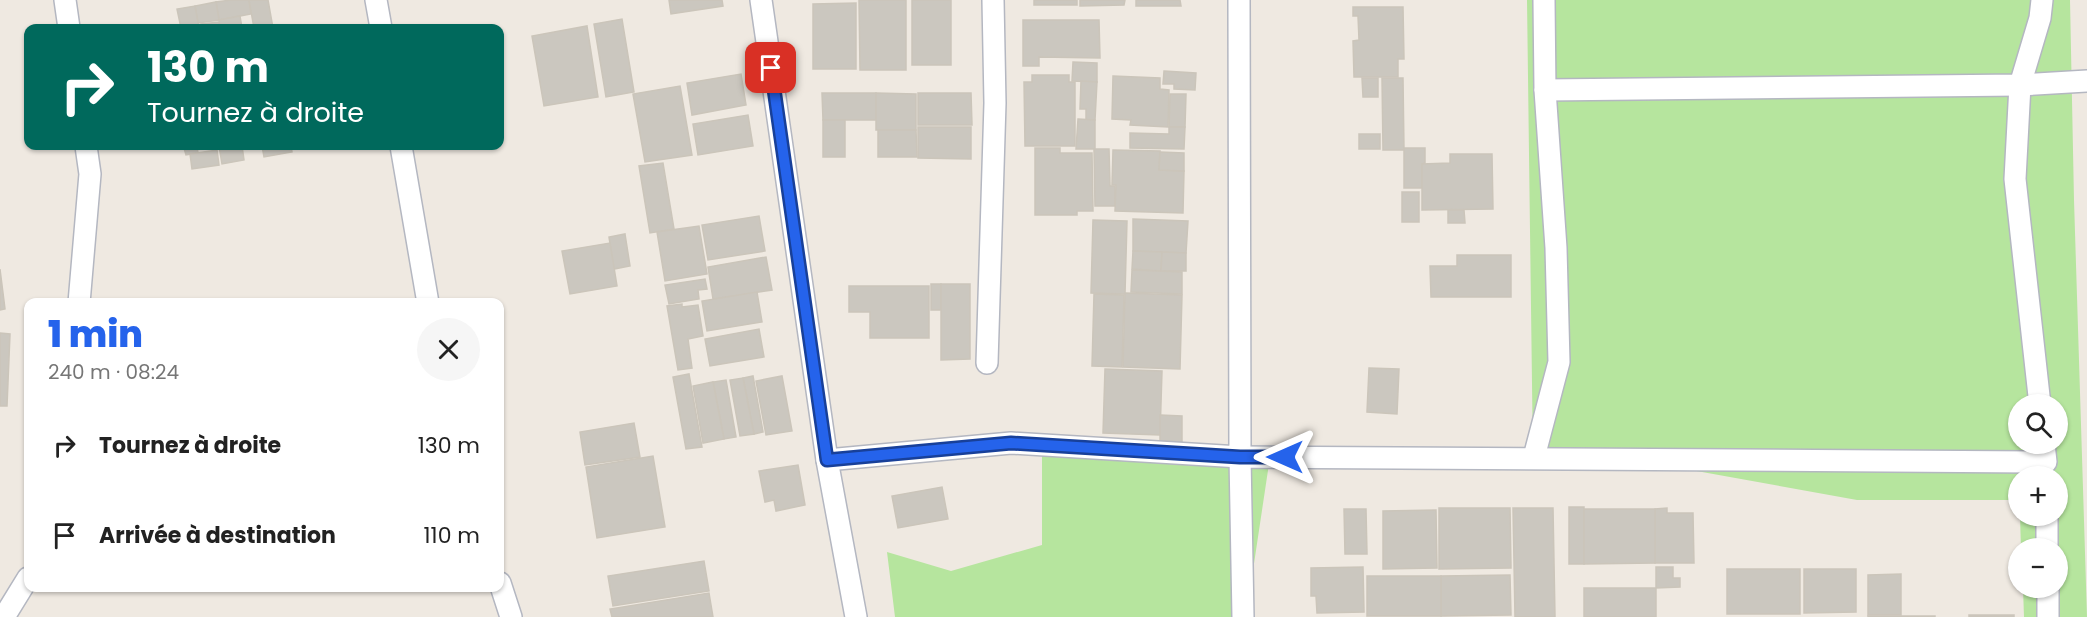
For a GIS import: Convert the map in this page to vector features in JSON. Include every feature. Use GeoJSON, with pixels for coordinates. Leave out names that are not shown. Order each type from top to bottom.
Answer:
{"type":"FeatureCollection","features":[{"type":"Feature","properties":{"kind":"street"},"geometry":{"type":"LineString","coordinates":[[65,0],[68,24]]}},
{"type":"Feature","properties":{"kind":"street"},"geometry":{"type":"LineString","coordinates":[[376,0],[380,24]]}},
{"type":"Feature","properties":{"kind":"street"},"geometry":{"type":"LineString","coordinates":[[761,0],[827,460],[856,617]]}},
{"type":"Feature","properties":{"kind":"street"},"geometry":{"type":"LineString","coordinates":[[987,363],[995,103],[993,0]]}},
{"type":"Feature","properties":{"kind":"street"},"geometry":{"type":"LineString","coordinates":[[1239,0],[1240,457],[1243,617]]}},
{"type":"Feature","properties":{"kind":"street"},"geometry":{"type":"LineString","coordinates":[[1534,458],[1559,362],[1556,248],[1545,90],[1544,0]]}},
{"type":"Feature","properties":{"kind":"street"},"geometry":{"type":"LineString","coordinates":[[2039,394],[2015,179],[2020,86],[2040,18],[2042,0]]}},
{"type":"Feature","properties":{"kind":"street"},"geometry":{"type":"LineString","coordinates":[[1545,90],[2020,86],[2087,81]]}},
{"type":"Feature","properties":{"kind":"street"},"geometry":{"type":"LineString","coordinates":[[80,298],[90,174],[87,150]]}},
{"type":"Feature","properties":{"kind":"street"},"geometry":{"type":"LineString","coordinates":[[402,150],[427,298]]}},
{"type":"Feature","properties":{"kind":"street"},"geometry":{"type":"LineString","coordinates":[[827,460],[1011,443],[1240,457],[2045,461]]}},
{"type":"Feature","properties":{"kind":"street"},"geometry":{"type":"LineString","coordinates":[[4,617],[24,584]]}},
{"type":"Feature","properties":{"kind":"street"},"geometry":{"type":"LineString","coordinates":[[503,592],[511,617]]}},
{"type":"Feature","properties":{"kind":"street"},"geometry":{"type":"LineString","coordinates":[[2048,598],[2048,617]]}},
{"type":"Feature","properties":{"kind":"green space"},"geometry":{"type":"Polygon","coordinates":[[[1527,0],[2070,0],[2087,617],[2024,617],[2023,598],[2068,598],[2068,538],[2021,538],[2020,526],[2068,526],[2068,466],[2008,466],[2008,500],[1857,500],[1652,463],[1533,460],[1527,0]]]}},
{"type":"Feature","properties":{"kind":"green space"},"geometry":{"type":"Polygon","coordinates":[[[1042,454],[1270,457],[1246,617],[895,617],[887,552],[951,571],[1042,545],[1042,454]]]}},
{"type":"Feature","properties":{"kind":"building"},"geometry":{"type":"Polygon","coordinates":[[[249,0],[251,14],[219,20],[216,2],[249,0]]]}},
{"type":"Feature","properties":{"kind":"building"},"geometry":{"type":"Polygon","coordinates":[[[249,0],[268,0],[272,24],[253,24],[249,0]]]}},
{"type":"Feature","properties":{"kind":"building"},"geometry":{"type":"Polygon","coordinates":[[[669,0],[722,0],[723,6],[671,14],[669,0]]]}},
{"type":"Feature","properties":{"kind":"building"},"geometry":{"type":"Polygon","coordinates":[[[859,0],[906,0],[906,70],[860,70],[859,0]]]}},
{"type":"Feature","properties":{"kind":"building"},"geometry":{"type":"Polygon","coordinates":[[[912,0],[951,0],[951,65],[912,65],[912,0]]]}},
{"type":"Feature","properties":{"kind":"building"},"geometry":{"type":"Polygon","coordinates":[[[1034,0],[1077,0],[1077,5],[1034,5],[1034,0]]]}},
{"type":"Feature","properties":{"kind":"building"},"geometry":{"type":"Polygon","coordinates":[[[1080,0],[1125,0],[1124,5],[1080,6],[1080,0]]]}},
{"type":"Feature","properties":{"kind":"building"},"geometry":{"type":"Polygon","coordinates":[[[1136,0],[1180,0],[1181,6],[1136,6],[1136,0]]]}},
{"type":"Feature","properties":{"kind":"building"},"geometry":{"type":"Polygon","coordinates":[[[216,2],[219,20],[198,23],[195,6],[216,2]]]}},
{"type":"Feature","properties":{"kind":"building"},"geometry":{"type":"Polygon","coordinates":[[[856,3],[856,69],[813,69],[813,4],[856,3]]]}},
{"type":"Feature","properties":{"kind":"building"},"geometry":{"type":"Polygon","coordinates":[[[195,6],[198,24],[180,24],[177,9],[195,6]]]}},
{"type":"Feature","properties":{"kind":"building"},"geometry":{"type":"Polygon","coordinates":[[[1353,7],[1403,7],[1404,59],[1398,59],[1398,77],[1354,77],[1353,41],[1359,40],[1358,16],[1353,16],[1353,7]]]}},
{"type":"Feature","properties":{"kind":"building"},"geometry":{"type":"Polygon","coordinates":[[[240,16],[241,24],[220,24],[219,20],[240,16]]]}},
{"type":"Feature","properties":{"kind":"building"},"geometry":{"type":"Polygon","coordinates":[[[622,19],[634,92],[606,97],[594,24],[622,19]]]}},
{"type":"Feature","properties":{"kind":"building"},"geometry":{"type":"Polygon","coordinates":[[[1023,20],[1099,20],[1100,58],[1039,57],[1039,66],[1023,66],[1023,20]]]}},
{"type":"Feature","properties":{"kind":"building"},"geometry":{"type":"Polygon","coordinates":[[[587,26],[598,97],[544,106],[532,36],[587,26]]]}},
{"type":"Feature","properties":{"kind":"building"},"geometry":{"type":"Polygon","coordinates":[[[1073,62],[1097,63],[1097,82],[1072,81],[1073,62]]]}},
{"type":"Feature","properties":{"kind":"building"},"geometry":{"type":"Polygon","coordinates":[[[1164,71],[1196,73],[1195,90],[1174,89],[1174,84],[1163,84],[1164,71]]]}},
{"type":"Feature","properties":{"kind":"building"},"geometry":{"type":"Polygon","coordinates":[[[741,74],[746,105],[692,115],[687,83],[741,74]]]}},
{"type":"Feature","properties":{"kind":"building"},"geometry":{"type":"Polygon","coordinates":[[[1032,75],[1069,75],[1069,82],[1075,82],[1075,146],[1025,146],[1024,82],[1032,82],[1032,75]]]}},
{"type":"Feature","properties":{"kind":"building"},"geometry":{"type":"Polygon","coordinates":[[[1113,76],[1160,78],[1160,89],[1169,90],[1168,127],[1130,125],[1131,120],[1112,119],[1113,76]]]}},
{"type":"Feature","properties":{"kind":"building"},"geometry":{"type":"Polygon","coordinates":[[[1362,78],[1378,78],[1378,97],[1363,97],[1362,78]]]}},
{"type":"Feature","properties":{"kind":"building"},"geometry":{"type":"Polygon","coordinates":[[[1382,78],[1403,78],[1404,150],[1383,150],[1382,78]]]}},
{"type":"Feature","properties":{"kind":"building"},"geometry":{"type":"Polygon","coordinates":[[[1081,81],[1097,82],[1095,120],[1086,120],[1086,109],[1080,109],[1081,81]]]}},
{"type":"Feature","properties":{"kind":"building"},"geometry":{"type":"Polygon","coordinates":[[[680,86],[692,155],[645,162],[633,94],[680,86]]]}},
{"type":"Feature","properties":{"kind":"building"},"geometry":{"type":"Polygon","coordinates":[[[822,93],[876,93],[876,120],[823,120],[822,93]]]}},
{"type":"Feature","properties":{"kind":"building"},"geometry":{"type":"Polygon","coordinates":[[[876,93],[916,94],[916,130],[876,130],[876,93]]]}},
{"type":"Feature","properties":{"kind":"building"},"geometry":{"type":"Polygon","coordinates":[[[918,93],[971,93],[972,125],[918,125],[918,93]]]}},
{"type":"Feature","properties":{"kind":"building"},"geometry":{"type":"Polygon","coordinates":[[[1170,94],[1186,94],[1185,127],[1169,127],[1170,94]]]}},
{"type":"Feature","properties":{"kind":"building"},"geometry":{"type":"Polygon","coordinates":[[[748,115],[753,146],[698,155],[693,124],[748,115]]]}},
{"type":"Feature","properties":{"kind":"building"},"geometry":{"type":"Polygon","coordinates":[[[1078,119],[1095,120],[1095,149],[1076,149],[1078,119]]]}},
{"type":"Feature","properties":{"kind":"building"},"geometry":{"type":"Polygon","coordinates":[[[823,120],[845,120],[845,157],[823,157],[823,120]]]}},
{"type":"Feature","properties":{"kind":"building"},"geometry":{"type":"Polygon","coordinates":[[[918,127],[971,127],[971,159],[918,158],[918,127]]]}},
{"type":"Feature","properties":{"kind":"building"},"geometry":{"type":"Polygon","coordinates":[[[1169,127],[1185,127],[1184,149],[1130,148],[1130,133],[1169,134],[1169,127]]]}},
{"type":"Feature","properties":{"kind":"building"},"geometry":{"type":"Polygon","coordinates":[[[878,130],[916,130],[917,157],[878,157],[878,130]]]}},
{"type":"Feature","properties":{"kind":"building"},"geometry":{"type":"Polygon","coordinates":[[[1359,134],[1380,134],[1380,149],[1359,149],[1359,134]]]}},
{"type":"Feature","properties":{"kind":"building"},"geometry":{"type":"Polygon","coordinates":[[[1035,148],[1060,148],[1060,153],[1092,153],[1093,211],[1077,211],[1077,215],[1035,215],[1035,148]]]}},
{"type":"Feature","properties":{"kind":"building"},"geometry":{"type":"Polygon","coordinates":[[[1404,148],[1425,148],[1422,188],[1404,188],[1404,148]]]}},
{"type":"Feature","properties":{"kind":"building"},"geometry":{"type":"Polygon","coordinates":[[[1094,149],[1109,149],[1110,186],[1115,186],[1115,206],[1095,206],[1094,149]]]}},
{"type":"Feature","properties":{"kind":"building"},"geometry":{"type":"Polygon","coordinates":[[[185,150],[198,150],[198,153],[186,155],[185,150]]]}},
{"type":"Feature","properties":{"kind":"building"},"geometry":{"type":"Polygon","coordinates":[[[217,150],[219,165],[192,169],[190,154],[217,150]]]}},
{"type":"Feature","properties":{"kind":"building"},"geometry":{"type":"Polygon","coordinates":[[[220,150],[243,150],[244,160],[222,164],[220,150]]]}},
{"type":"Feature","properties":{"kind":"building"},"geometry":{"type":"Polygon","coordinates":[[[263,150],[292,150],[292,152],[264,157],[263,150]]]}},
{"type":"Feature","properties":{"kind":"building"},"geometry":{"type":"Polygon","coordinates":[[[1113,150],[1160,151],[1159,170],[1184,171],[1183,213],[1115,211],[1116,185],[1112,185],[1113,150]]]}},
{"type":"Feature","properties":{"kind":"building"},"geometry":{"type":"Polygon","coordinates":[[[1160,152],[1184,153],[1184,171],[1159,170],[1160,152]]]}},
{"type":"Feature","properties":{"kind":"building"},"geometry":{"type":"Polygon","coordinates":[[[1450,154],[1492,154],[1493,209],[1422,210],[1422,164],[1450,163],[1450,154]]]}},
{"type":"Feature","properties":{"kind":"building"},"geometry":{"type":"Polygon","coordinates":[[[663,163],[674,229],[650,233],[639,166],[663,163]]]}},
{"type":"Feature","properties":{"kind":"building"},"geometry":{"type":"Polygon","coordinates":[[[1402,192],[1419,192],[1419,222],[1402,222],[1402,192]]]}},
{"type":"Feature","properties":{"kind":"building"},"geometry":{"type":"Polygon","coordinates":[[[1448,210],[1464,210],[1465,223],[1448,223],[1448,210]]]}},
{"type":"Feature","properties":{"kind":"building"},"geometry":{"type":"Polygon","coordinates":[[[759,216],[765,251],[708,260],[702,225],[759,216]]]}},
{"type":"Feature","properties":{"kind":"building"},"geometry":{"type":"Polygon","coordinates":[[[1133,219],[1188,221],[1186,253],[1133,251],[1133,219]]]}},
{"type":"Feature","properties":{"kind":"building"},"geometry":{"type":"Polygon","coordinates":[[[1093,220],[1127,221],[1125,294],[1091,293],[1093,220]]]}},
{"type":"Feature","properties":{"kind":"building"},"geometry":{"type":"Polygon","coordinates":[[[699,226],[707,274],[665,281],[657,232],[699,226]]]}},
{"type":"Feature","properties":{"kind":"building"},"geometry":{"type":"Polygon","coordinates":[[[625,234],[630,266],[614,269],[609,237],[625,234]]]}},
{"type":"Feature","properties":{"kind":"building"},"geometry":{"type":"Polygon","coordinates":[[[610,243],[617,286],[570,294],[562,251],[610,243]]]}},
{"type":"Feature","properties":{"kind":"building"},"geometry":{"type":"Polygon","coordinates":[[[1133,251],[1162,252],[1161,271],[1132,269],[1133,251]]]}},
{"type":"Feature","properties":{"kind":"building"},"geometry":{"type":"Polygon","coordinates":[[[1162,252],[1186,253],[1186,271],[1161,271],[1162,252]]]}},
{"type":"Feature","properties":{"kind":"building"},"geometry":{"type":"Polygon","coordinates":[[[1457,255],[1511,255],[1511,297],[1431,297],[1430,266],[1457,266],[1457,255]]]}},
{"type":"Feature","properties":{"kind":"building"},"geometry":{"type":"Polygon","coordinates":[[[766,257],[772,290],[713,299],[708,267],[766,257]]]}},
{"type":"Feature","properties":{"kind":"building"},"geometry":{"type":"Polygon","coordinates":[[[0,269],[5,309],[0,310],[0,269]]]}},
{"type":"Feature","properties":{"kind":"building"},"geometry":{"type":"Polygon","coordinates":[[[1132,270],[1182,272],[1182,294],[1131,292],[1132,270]]]}},
{"type":"Feature","properties":{"kind":"building"},"geometry":{"type":"Polygon","coordinates":[[[705,279],[707,289],[698,290],[699,299],[669,304],[665,285],[705,279]]]}},
{"type":"Feature","properties":{"kind":"building"},"geometry":{"type":"Polygon","coordinates":[[[931,284],[941,284],[941,310],[931,310],[931,284]]]}},
{"type":"Feature","properties":{"kind":"building"},"geometry":{"type":"Polygon","coordinates":[[[941,284],[970,284],[970,359],[941,360],[941,284]]]}},
{"type":"Feature","properties":{"kind":"building"},"geometry":{"type":"Polygon","coordinates":[[[849,286],[929,286],[929,338],[870,338],[870,312],[849,312],[849,286]]]}},
{"type":"Feature","properties":{"kind":"building"},"geometry":{"type":"Polygon","coordinates":[[[757,292],[762,322],[707,331],[702,301],[757,292]]]}},
{"type":"Feature","properties":{"kind":"building"},"geometry":{"type":"Polygon","coordinates":[[[1125,293],[1182,295],[1180,369],[1123,367],[1125,293]]]}},
{"type":"Feature","properties":{"kind":"building"},"geometry":{"type":"Polygon","coordinates":[[[1094,294],[1124,295],[1122,367],[1092,366],[1094,294]]]}},
{"type":"Feature","properties":{"kind":"building"},"geometry":{"type":"Polygon","coordinates":[[[682,304],[682,307],[698,305],[703,336],[688,339],[692,368],[678,370],[667,306],[682,304]]]}},
{"type":"Feature","properties":{"kind":"building"},"geometry":{"type":"Polygon","coordinates":[[[759,329],[764,357],[710,366],[705,339],[759,329]]]}},
{"type":"Feature","properties":{"kind":"building"},"geometry":{"type":"Polygon","coordinates":[[[0,333],[10,334],[7,406],[0,406],[0,333]]]}},
{"type":"Feature","properties":{"kind":"building"},"geometry":{"type":"Polygon","coordinates":[[[1369,368],[1399,369],[1397,414],[1367,412],[1369,368]]]}},
{"type":"Feature","properties":{"kind":"building"},"geometry":{"type":"Polygon","coordinates":[[[1105,369],[1162,371],[1160,435],[1103,433],[1105,369]]]}},
{"type":"Feature","properties":{"kind":"building"},"geometry":{"type":"Polygon","coordinates":[[[689,374],[702,447],[686,449],[673,377],[689,374]]]}},
{"type":"Feature","properties":{"kind":"building"},"geometry":{"type":"Polygon","coordinates":[[[753,376],[763,432],[754,434],[743,378],[753,376]]]}},
{"type":"Feature","properties":{"kind":"building"},"geometry":{"type":"Polygon","coordinates":[[[782,376],[792,431],[766,435],[756,381],[782,376]]]}},
{"type":"Feature","properties":{"kind":"building"},"geometry":{"type":"Polygon","coordinates":[[[743,378],[754,434],[740,436],[730,380],[743,378]]]}},
{"type":"Feature","properties":{"kind":"building"},"geometry":{"type":"Polygon","coordinates":[[[726,380],[736,437],[724,439],[713,382],[726,380]]]}},
{"type":"Feature","properties":{"kind":"building"},"geometry":{"type":"Polygon","coordinates":[[[713,382],[724,439],[703,443],[693,386],[713,382]]]}},
{"type":"Feature","properties":{"kind":"building"},"geometry":{"type":"Polygon","coordinates":[[[1160,415],[1182,416],[1182,442],[1160,441],[1160,415]]]}},
{"type":"Feature","properties":{"kind":"building"},"geometry":{"type":"Polygon","coordinates":[[[634,423],[640,457],[585,465],[580,432],[634,423]]]}},
{"type":"Feature","properties":{"kind":"building"},"geometry":{"type":"Polygon","coordinates":[[[653,456],[665,527],[597,538],[586,467],[653,456]]]}},
{"type":"Feature","properties":{"kind":"building"},"geometry":{"type":"Polygon","coordinates":[[[798,465],[805,505],[776,511],[774,500],[765,502],[759,471],[798,465]]]}},
{"type":"Feature","properties":{"kind":"building"},"geometry":{"type":"Polygon","coordinates":[[[942,487],[948,519],[898,528],[892,496],[942,487]]]}},
{"type":"Feature","properties":{"kind":"building"},"geometry":{"type":"Polygon","coordinates":[[[1569,507],[1584,507],[1584,564],[1569,564],[1569,507]]]}},
{"type":"Feature","properties":{"kind":"building"},"geometry":{"type":"Polygon","coordinates":[[[1439,508],[1510,508],[1511,568],[1439,569],[1439,508]]]}},
{"type":"Feature","properties":{"kind":"building"},"geometry":{"type":"Polygon","coordinates":[[[1513,508],[1553,508],[1555,617],[1515,617],[1513,508]]]}},
{"type":"Feature","properties":{"kind":"building"},"geometry":{"type":"Polygon","coordinates":[[[1667,508],[1667,513],[1693,513],[1694,563],[1655,563],[1655,509],[1667,508]]]}},
{"type":"Feature","properties":{"kind":"building"},"geometry":{"type":"Polygon","coordinates":[[[1344,509],[1366,509],[1367,554],[1345,554],[1344,509]]]}},
{"type":"Feature","properties":{"kind":"building"},"geometry":{"type":"Polygon","coordinates":[[[1584,509],[1655,509],[1655,563],[1584,564],[1584,509]]]}},
{"type":"Feature","properties":{"kind":"building"},"geometry":{"type":"Polygon","coordinates":[[[1436,510],[1437,568],[1383,569],[1383,511],[1436,510]]]}},
{"type":"Feature","properties":{"kind":"building"},"geometry":{"type":"Polygon","coordinates":[[[704,561],[709,591],[613,606],[608,576],[704,561]]]}},
{"type":"Feature","properties":{"kind":"building"},"geometry":{"type":"Polygon","coordinates":[[[1363,567],[1364,612],[1317,613],[1316,596],[1311,596],[1311,568],[1363,567]]]}},
{"type":"Feature","properties":{"kind":"building"},"geometry":{"type":"Polygon","coordinates":[[[1656,567],[1673,567],[1673,578],[1680,578],[1680,587],[1656,588],[1656,567]]]}},
{"type":"Feature","properties":{"kind":"building"},"geometry":{"type":"Polygon","coordinates":[[[1727,569],[1800,569],[1800,614],[1727,614],[1727,569]]]}},
{"type":"Feature","properties":{"kind":"building"},"geometry":{"type":"Polygon","coordinates":[[[1804,569],[1856,569],[1856,612],[1804,613],[1804,569]]]}},
{"type":"Feature","properties":{"kind":"building"},"geometry":{"type":"Polygon","coordinates":[[[1901,574],[1901,615],[1868,615],[1868,575],[1901,574]]]}},
{"type":"Feature","properties":{"kind":"building"},"geometry":{"type":"Polygon","coordinates":[[[1510,575],[1511,615],[1441,616],[1441,576],[1510,575]]]}},
{"type":"Feature","properties":{"kind":"building"},"geometry":{"type":"Polygon","coordinates":[[[1367,576],[1441,576],[1441,616],[1367,616],[1367,576]]]}},
{"type":"Feature","properties":{"kind":"building"},"geometry":{"type":"Polygon","coordinates":[[[1584,588],[1656,588],[1656,617],[1584,617],[1584,588]]]}},
{"type":"Feature","properties":{"kind":"building"},"geometry":{"type":"Polygon","coordinates":[[[709,593],[713,617],[612,617],[610,609],[709,593]]]}},
{"type":"Feature","properties":{"kind":"building"},"geometry":{"type":"Polygon","coordinates":[[[1969,615],[2014,615],[2014,617],[1969,617],[1969,615]]]}},
{"type":"Feature","properties":{"kind":"building"},"geometry":{"type":"Polygon","coordinates":[[[1935,616],[1935,617],[1868,617],[1935,616]]]}},
{"type":"Feature","properties":{"kind":"route"},"geometry":{"type":"LineString","coordinates":[[771,68],[827,460],[1011,443],[1240,457],[1285,457]]}}]}
